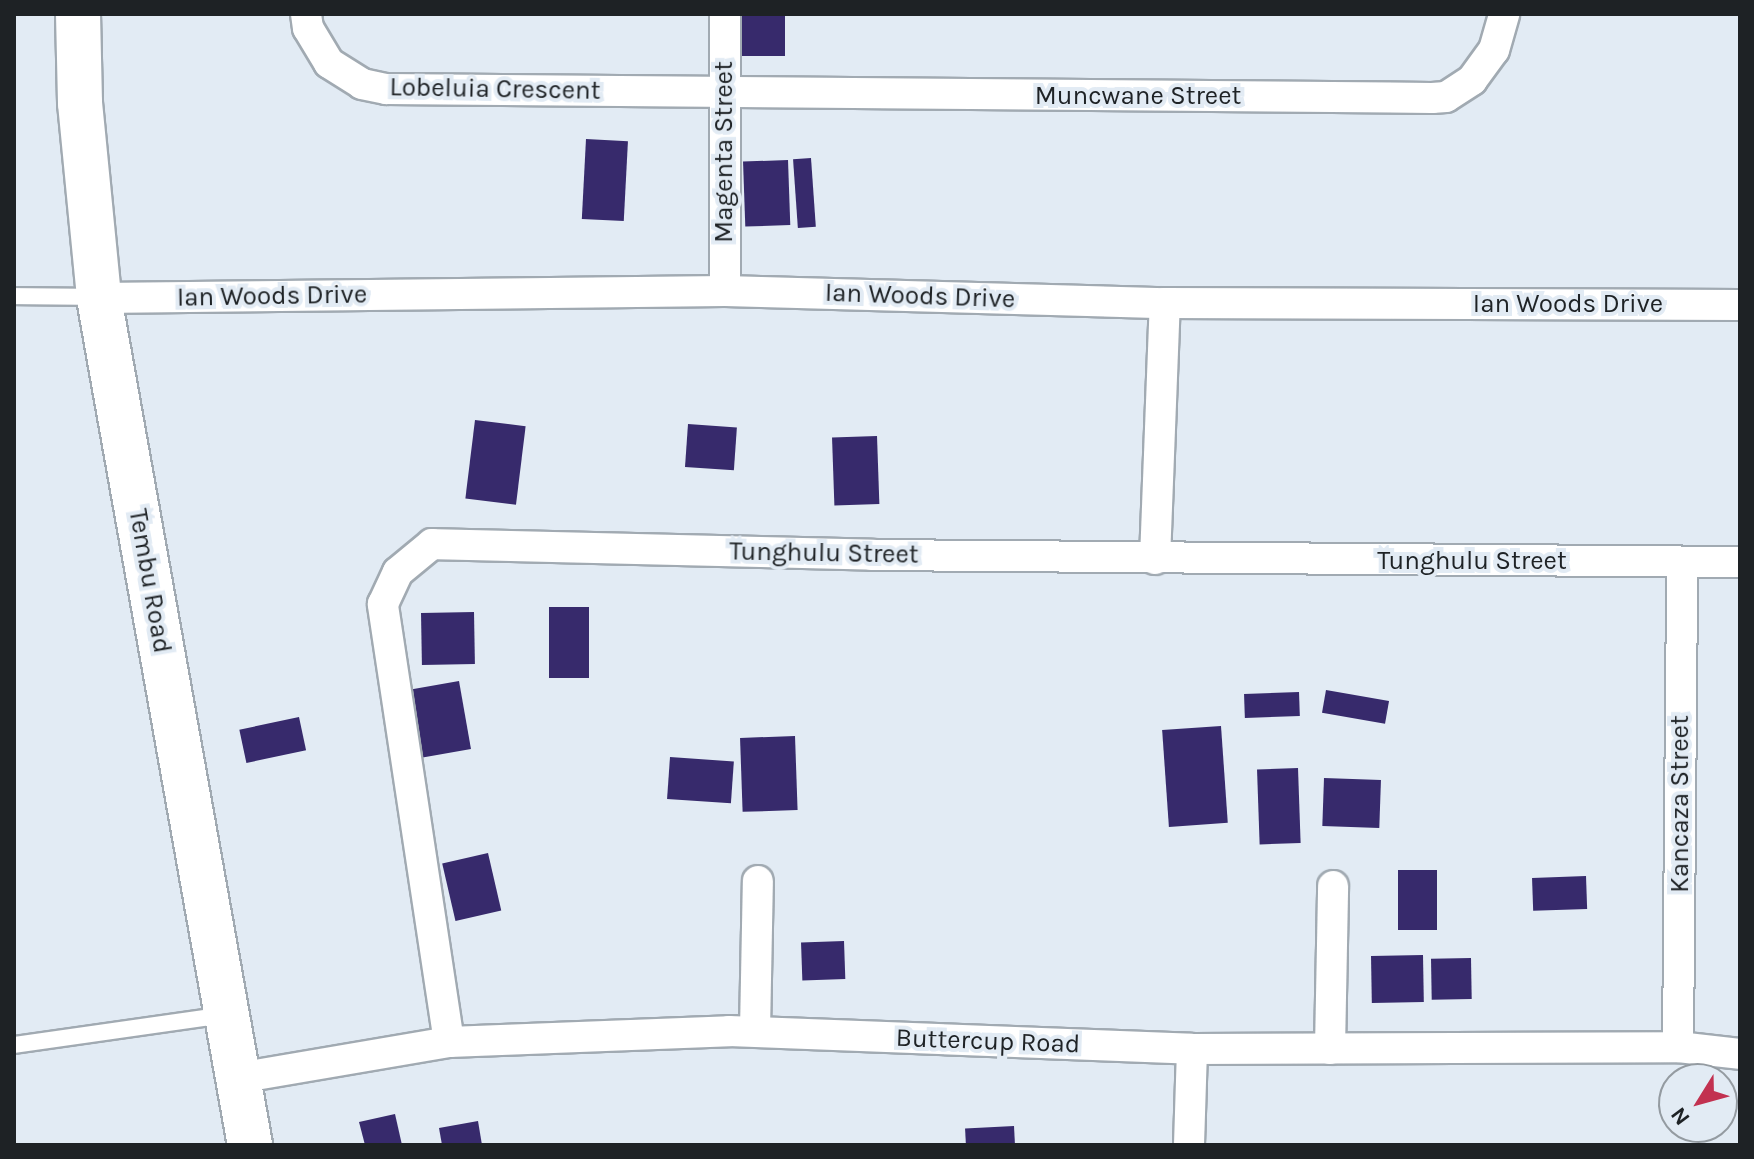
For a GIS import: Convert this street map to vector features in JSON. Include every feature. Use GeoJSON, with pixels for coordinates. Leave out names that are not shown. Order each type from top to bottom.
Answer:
{"type":"FeatureCollection","features":[{"type":"Feature","properties":{"kind":"street","name":"Tembu Road"},"geometry":{"type":"LineString","coordinates":[[78,14],[80,103],[99,298],[250,1145]]}},
{"type":"Feature","properties":{"kind":"street","name":"Lobeluia Crescent"},"geometry":{"type":"LineString","coordinates":[[306,14],[308,28],[329,63],[362,84],[386,89],[723,93]]}},
{"type":"Feature","properties":{"kind":"street","name":"Magenta Street"},"geometry":{"type":"LineString","coordinates":[[725,14],[725,291]]}},
{"type":"Feature","properties":{"kind":"street","name":"Muncwane Street"},"geometry":{"type":"LineString","coordinates":[[723,93],[1446,97],[1482,67],[1494,50],[1504,14]]}},
{"type":"Feature","properties":{"kind":"street","name":"Ian Woods Drive"},"geometry":{"type":"LineString","coordinates":[[99,298],[725,291],[1165,303],[1740,305]]}},
{"type":"Feature","properties":{"kind":"street"},"geometry":{"type":"LineString","coordinates":[[1155,559],[1165,303]]}},
{"type":"Feature","properties":{"kind":"street","name":"Tunghulu Street"},"geometry":{"type":"LineString","coordinates":[[449,1042],[383,604],[412,556],[432,544],[1155,559],[1740,562]]}},
{"type":"Feature","properties":{"kind":"street","name":"Kancaza Street"},"geometry":{"type":"LineString","coordinates":[[1678,1047],[1682,562]]}},
{"type":"Feature","properties":{"kind":"street"},"geometry":{"type":"LineString","coordinates":[[755,1031],[758,881]]}},
{"type":"Feature","properties":{"kind":"street"},"geometry":{"type":"LineString","coordinates":[[1330,1049],[1333,886]]}},
{"type":"Feature","properties":{"kind":"street","name":"Buttercup Road"},"geometry":{"type":"LineString","coordinates":[[238,1078],[449,1042],[755,1031],[1192,1049],[1678,1047],[1740,1054]]}},
{"type":"Feature","properties":{"kind":"street"},"geometry":{"type":"LineString","coordinates":[[1189,1145],[1192,1049]]}},
{"type":"Feature","properties":{"kind":"lane"},"geometry":{"type":"LineString","coordinates":[[14,296],[99,298]]}},
{"type":"Feature","properties":{"kind":"lane"},"geometry":{"type":"LineString","coordinates":[[14,1045],[226,1015]]}},
{"type":"Feature","properties":{"kind":"building"},"geometry":{"type":"Polygon","coordinates":[[[742,14],[785,14],[785,56],[742,56],[742,14]]]}},
{"type":"Feature","properties":{"kind":"building"},"geometry":{"type":"Polygon","coordinates":[[[586,139],[628,141],[624,221],[582,219],[586,139]]]}},
{"type":"Feature","properties":{"kind":"building"},"geometry":{"type":"Polygon","coordinates":[[[811,158],[816,227],[798,228],[793,159],[811,158]]]}},
{"type":"Feature","properties":{"kind":"building"},"geometry":{"type":"Polygon","coordinates":[[[788,160],[790,225],[745,227],[743,162],[788,160]]]}},
{"type":"Feature","properties":{"kind":"building"},"geometry":{"type":"Polygon","coordinates":[[[475,420],[526,426],[516,505],[465,498],[475,420]]]}},
{"type":"Feature","properties":{"kind":"building"},"geometry":{"type":"Polygon","coordinates":[[[688,424],[737,427],[734,470],[685,467],[688,424]]]}},
{"type":"Feature","properties":{"kind":"building"},"geometry":{"type":"Polygon","coordinates":[[[877,436],[879,504],[834,506],[832,438],[877,436]]]}},
{"type":"Feature","properties":{"kind":"building"},"geometry":{"type":"Polygon","coordinates":[[[549,607],[589,607],[589,678],[549,678],[549,607]]]}},
{"type":"Feature","properties":{"kind":"building"},"geometry":{"type":"Polygon","coordinates":[[[474,612],[475,664],[422,665],[421,613],[474,612]]]}},
{"type":"Feature","properties":{"kind":"building"},"geometry":{"type":"Polygon","coordinates":[[[459,681],[471,749],[423,757],[411,690],[459,681]]]}},
{"type":"Feature","properties":{"kind":"building"},"geometry":{"type":"Polygon","coordinates":[[[1326,690],[1389,701],[1385,724],[1322,713],[1326,690]]]}},
{"type":"Feature","properties":{"kind":"building"},"geometry":{"type":"Polygon","coordinates":[[[1299,692],[1300,716],[1245,718],[1244,694],[1299,692]]]}},
{"type":"Feature","properties":{"kind":"building"},"geometry":{"type":"Polygon","coordinates":[[[299,717],[306,750],[246,763],[239,730],[299,717]]]}},
{"type":"Feature","properties":{"kind":"building"},"geometry":{"type":"Polygon","coordinates":[[[1221,726],[1228,823],[1169,827],[1162,730],[1221,726]]]}},
{"type":"Feature","properties":{"kind":"building"},"geometry":{"type":"Polygon","coordinates":[[[795,736],[798,810],[743,812],[740,738],[795,736]]]}},
{"type":"Feature","properties":{"kind":"building"},"geometry":{"type":"Polygon","coordinates":[[[670,757],[734,761],[731,803],[667,799],[670,757]]]}},
{"type":"Feature","properties":{"kind":"building"},"geometry":{"type":"Polygon","coordinates":[[[1298,768],[1301,843],[1260,844],[1257,769],[1298,768]]]}},
{"type":"Feature","properties":{"kind":"building"},"geometry":{"type":"Polygon","coordinates":[[[1324,778],[1381,780],[1379,828],[1322,826],[1324,778]]]}},
{"type":"Feature","properties":{"kind":"building"},"geometry":{"type":"Polygon","coordinates":[[[488,853],[501,910],[455,921],[442,864],[488,853]]]}},
{"type":"Feature","properties":{"kind":"building"},"geometry":{"type":"Polygon","coordinates":[[[1398,870],[1437,870],[1437,930],[1398,930],[1398,870]]]}},
{"type":"Feature","properties":{"kind":"building"},"geometry":{"type":"Polygon","coordinates":[[[1586,876],[1587,909],[1533,911],[1532,878],[1586,876]]]}},
{"type":"Feature","properties":{"kind":"building"},"geometry":{"type":"Polygon","coordinates":[[[844,941],[845,979],[802,980],[801,943],[844,941]]]}},
{"type":"Feature","properties":{"kind":"building"},"geometry":{"type":"Polygon","coordinates":[[[1423,955],[1424,1002],[1372,1003],[1371,956],[1423,955]]]}},
{"type":"Feature","properties":{"kind":"building"},"geometry":{"type":"Polygon","coordinates":[[[1471,958],[1472,999],[1432,1000],[1431,959],[1471,958]]]}},
{"type":"Feature","properties":{"kind":"building"},"geometry":{"type":"Polygon","coordinates":[[[395,1114],[402,1145],[365,1145],[359,1122],[395,1114]]]}},
{"type":"Feature","properties":{"kind":"building"},"geometry":{"type":"Polygon","coordinates":[[[478,1121],[482,1145],[442,1145],[439,1128],[478,1121]]]}},
{"type":"Feature","properties":{"kind":"building"},"geometry":{"type":"Polygon","coordinates":[[[1014,1126],[1015,1145],[966,1145],[965,1129],[1014,1126]]]}}]}
